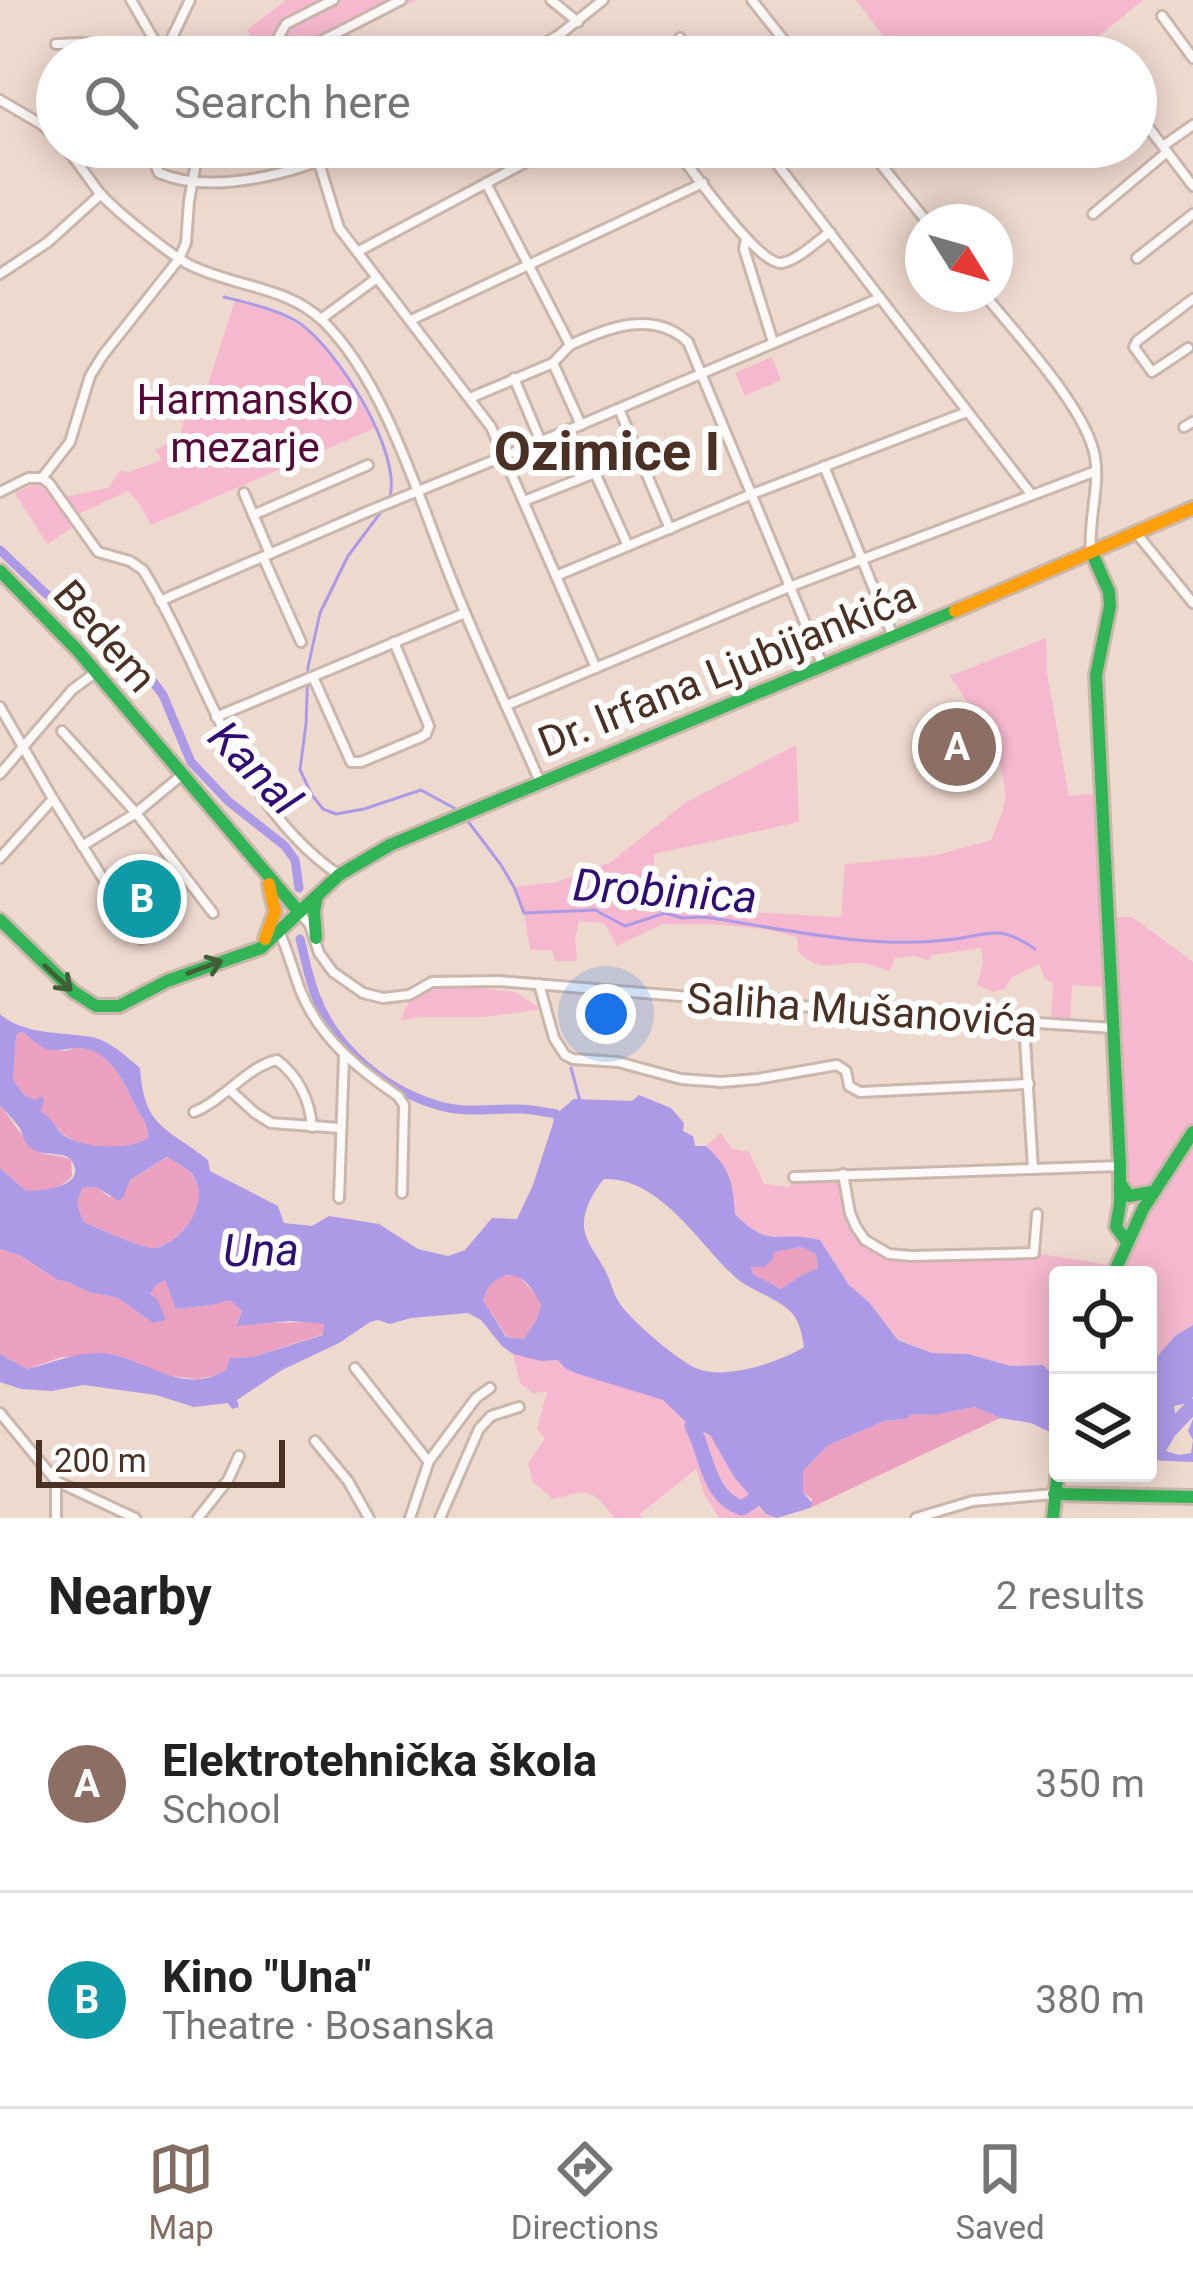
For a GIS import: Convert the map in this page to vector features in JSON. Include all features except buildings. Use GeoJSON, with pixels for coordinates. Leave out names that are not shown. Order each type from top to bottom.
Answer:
{"type":"FeatureCollection","features":[{"type":"Feature","properties":{"kind":"main road","name":"Dr. Irfana Ljubijankića"},"geometry":{"type":"LineString","coordinates":[[0,920],[88,1003],[107,1007],[129,1001],[167,981],[268,943],[277,928],[339,875],[390,845],[1193,508]]}},
{"type":"Feature","properties":{"kind":"main road"},"geometry":{"type":"LineString","coordinates":[[1091,553],[1109,592],[1110,607],[1096,675],[1120,1204],[1130,1235]]}},
{"type":"Feature","properties":{"kind":"main road","name":"Bedem"},"geometry":{"type":"LineString","coordinates":[[0,571],[68,638],[298,912]]}},
{"type":"Feature","properties":{"kind":"main road"},"geometry":{"type":"LineString","coordinates":[[265,875],[274,893],[277,928]]}},
{"type":"Feature","properties":{"kind":"main road"},"geometry":{"type":"LineString","coordinates":[[278,889],[298,896],[319,892],[314,910],[316,938]]}},
{"type":"Feature","properties":{"kind":"main road"},"geometry":{"type":"LineString","coordinates":[[1117,1266],[1153,1191],[1193,1132]]}},
{"type":"Feature","properties":{"kind":"main road"},"geometry":{"type":"LineString","coordinates":[[1120,1183],[1129,1196],[1153,1191]]}},
{"type":"Feature","properties":{"kind":"main road"},"geometry":{"type":"LineString","coordinates":[[1053,1518],[1056,1482]]}},
{"type":"Feature","properties":{"kind":"main road"},"geometry":{"type":"LineString","coordinates":[[1054,1494],[1193,1497]]}},
{"type":"Feature","properties":{"kind":"street"},"geometry":{"type":"LineString","coordinates":[[130,0],[152,36]]}},
{"type":"Feature","properties":{"kind":"street"},"geometry":{"type":"LineString","coordinates":[[173,36],[190,0]]}},
{"type":"Feature","properties":{"kind":"street"},"geometry":{"type":"LineString","coordinates":[[280,36],[286,24],[333,0]]}},
{"type":"Feature","properties":{"kind":"street"},"geometry":{"type":"LineString","coordinates":[[327,36],[383,4],[401,0]]}},
{"type":"Feature","properties":{"kind":"street"},"geometry":{"type":"LineString","coordinates":[[551,0],[578,22]]}},
{"type":"Feature","properties":{"kind":"street"},"geometry":{"type":"LineString","coordinates":[[555,36],[603,0]]}},
{"type":"Feature","properties":{"kind":"street"},"geometry":{"type":"LineString","coordinates":[[752,0],[780,36]]}},
{"type":"Feature","properties":{"kind":"street"},"geometry":{"type":"LineString","coordinates":[[1162,16],[1193,58]]}},
{"type":"Feature","properties":{"kind":"street"},"geometry":{"type":"LineString","coordinates":[[0,100],[36,121]]}},
{"type":"Feature","properties":{"kind":"street"},"geometry":{"type":"LineString","coordinates":[[1157,156],[1193,125]]}},
{"type":"Feature","properties":{"kind":"street"},"geometry":{"type":"LineString","coordinates":[[1157,139],[1193,186]]}},
{"type":"Feature","properties":{"kind":"street"},"geometry":{"type":"LineString","coordinates":[[81,168],[100,194],[179,260],[303,305],[348,350],[393,431],[465,613],[540,782]]}},
{"type":"Feature","properties":{"kind":"street"},"geometry":{"type":"LineString","coordinates":[[157,168],[159,173],[193,181],[242,180],[296,168]]}},
{"type":"Feature","properties":{"kind":"street"},"geometry":{"type":"LineString","coordinates":[[42,478],[70,442],[90,376],[103,355],[179,260],[186,243],[195,168]]}},
{"type":"Feature","properties":{"kind":"street"},"geometry":{"type":"LineString","coordinates":[[321,168],[339,227],[491,427],[596,668]]}},
{"type":"Feature","properties":{"kind":"street"},"geometry":{"type":"LineString","coordinates":[[357,252],[514,168]]}},
{"type":"Feature","properties":{"kind":"street"},"geometry":{"type":"LineString","coordinates":[[691,168],[756,250],[777,263],[787,262],[830,232]]}},
{"type":"Feature","properties":{"kind":"street"},"geometry":{"type":"LineString","coordinates":[[780,168],[1031,494]]}},
{"type":"Feature","properties":{"kind":"street"},"geometry":{"type":"LineString","coordinates":[[884,168],[913,204]]}},
{"type":"Feature","properties":{"kind":"street"},"geometry":{"type":"LineString","coordinates":[[1093,214],[1144,168]]}},
{"type":"Feature","properties":{"kind":"street"},"geometry":{"type":"LineString","coordinates":[[486,183],[570,345]]}},
{"type":"Feature","properties":{"kind":"street"},"geometry":{"type":"LineString","coordinates":[[411,320],[703,183]]}},
{"type":"Feature","properties":{"kind":"street"},"geometry":{"type":"LineString","coordinates":[[0,274],[48,242],[100,194]]}},
{"type":"Feature","properties":{"kind":"street"},"geometry":{"type":"LineString","coordinates":[[1137,258],[1193,214]]}},
{"type":"Feature","properties":{"kind":"street"},"geometry":{"type":"LineString","coordinates":[[746,238],[744,249],[773,342]]}},
{"type":"Feature","properties":{"kind":"street"},"geometry":{"type":"LineString","coordinates":[[320,319],[377,278]]}},
{"type":"Feature","properties":{"kind":"street"},"geometry":{"type":"LineString","coordinates":[[160,601],[880,298]]}},
{"type":"Feature","properties":{"kind":"street"},"geometry":{"type":"LineString","coordinates":[[1188,348],[1152,371],[1134,347],[1193,299]]}},
{"type":"Feature","properties":{"kind":"street"},"geometry":{"type":"LineString","coordinates":[[998,312],[1074,408],[1094,453],[1091,553]]}},
{"type":"Feature","properties":{"kind":"street"},"geometry":{"type":"LineString","coordinates":[[470,398],[553,363],[570,345],[611,326],[646,325],[680,334],[688,342],[823,666]]}},
{"type":"Feature","properties":{"kind":"street"},"geometry":{"type":"LineString","coordinates":[[553,363],[581,425]]}},
{"type":"Feature","properties":{"kind":"street"},"geometry":{"type":"LineString","coordinates":[[514,378],[541,442]]}},
{"type":"Feature","properties":{"kind":"street"},"geometry":{"type":"LineString","coordinates":[[620,409],[670,529]]}},
{"type":"Feature","properties":{"kind":"street"},"geometry":{"type":"LineString","coordinates":[[556,576],[967,412]]}},
{"type":"Feature","properties":{"kind":"street"},"geometry":{"type":"LineString","coordinates":[[254,515],[368,465]]}},
{"type":"Feature","properties":{"kind":"street"},"geometry":{"type":"LineString","coordinates":[[824,466],[893,636]]}},
{"type":"Feature","properties":{"kind":"street"},"geometry":{"type":"LineString","coordinates":[[507,705],[789,586],[1096,471]]}},
{"type":"Feature","properties":{"kind":"street"},"geometry":{"type":"LineString","coordinates":[[524,501],[595,473],[628,546]]}},
{"type":"Feature","properties":{"kind":"street"},"geometry":{"type":"LineString","coordinates":[[0,492],[28,478],[42,478],[93,547],[103,555],[137,564],[238,758],[292,837],[339,875]]}},
{"type":"Feature","properties":{"kind":"street"},"geometry":{"type":"LineString","coordinates":[[244,493],[301,642]]}},
{"type":"Feature","properties":{"kind":"street"},"geometry":{"type":"LineString","coordinates":[[1137,534],[1193,603]]}},
{"type":"Feature","properties":{"kind":"street"},"geometry":{"type":"LineString","coordinates":[[216,717],[465,613]]}},
{"type":"Feature","properties":{"kind":"street"},"geometry":{"type":"LineString","coordinates":[[308,679],[351,762],[421,737],[429,726],[394,642]]}},
{"type":"Feature","properties":{"kind":"street"},"geometry":{"type":"LineString","coordinates":[[0,774],[72,690],[96,672]]}},
{"type":"Feature","properties":{"kind":"street"},"geometry":{"type":"LineString","coordinates":[[0,707],[141,939],[157,932]]}},
{"type":"Feature","properties":{"kind":"street"},"geometry":{"type":"LineString","coordinates":[[62,731],[136,813],[213,913]]}},
{"type":"Feature","properties":{"kind":"street"},"geometry":{"type":"LineString","coordinates":[[86,844],[136,813],[182,775]]}},
{"type":"Feature","properties":{"kind":"street"},"geometry":{"type":"LineString","coordinates":[[0,858],[53,799]]}},
{"type":"Feature","properties":{"kind":"street"},"geometry":{"type":"LineString","coordinates":[[0,838],[10,846]]}},
{"type":"Feature","properties":{"kind":"street","name":"Saliha Mušanovića"},"geometry":{"type":"LineString","coordinates":[[298,912],[310,925],[319,953],[333,972],[373,996],[409,995],[432,982],[499,981],[1113,1028]]}},
{"type":"Feature","properties":{"kind":"street"},"geometry":{"type":"LineString","coordinates":[[277,928],[302,994],[320,1026],[344,1055],[404,1105],[402,1193]]}},
{"type":"Feature","properties":{"kind":"street"},"geometry":{"type":"LineString","coordinates":[[539,984],[554,1038],[573,1059],[618,1062],[681,1079],[721,1082],[837,1066],[860,1092],[1029,1084]]}},
{"type":"Feature","properties":{"kind":"street"},"geometry":{"type":"LineString","coordinates":[[1024,1023],[1033,1169]]}},
{"type":"Feature","properties":{"kind":"street"},"geometry":{"type":"LineString","coordinates":[[339,1198],[344,1055]]}},
{"type":"Feature","properties":{"kind":"street"},"geometry":{"type":"LineString","coordinates":[[194,1112],[264,1063],[277,1060],[302,1089],[312,1126]]}},
{"type":"Feature","properties":{"kind":"street"},"geometry":{"type":"LineString","coordinates":[[230,1090],[271,1123],[340,1128]]}},
{"type":"Feature","properties":{"kind":"street"},"geometry":{"type":"LineString","coordinates":[[794,1177],[1120,1166]]}},
{"type":"Feature","properties":{"kind":"street"},"geometry":{"type":"LineString","coordinates":[[843,1174],[856,1227],[865,1240],[889,1254],[1034,1253],[1037,1214]]}},
{"type":"Feature","properties":{"kind":"street"},"geometry":{"type":"LineString","coordinates":[[355,1368],[429,1461]]}},
{"type":"Feature","properties":{"kind":"street"},"geometry":{"type":"LineString","coordinates":[[410,1518],[429,1461],[476,1398],[490,1388]]}},
{"type":"Feature","properties":{"kind":"street"},"geometry":{"type":"LineString","coordinates":[[440,1518],[475,1435],[485,1421],[519,1407]]}},
{"type":"Feature","properties":{"kind":"street"},"geometry":{"type":"LineString","coordinates":[[0,1413],[56,1481],[136,1518]]}},
{"type":"Feature","properties":{"kind":"street"},"geometry":{"type":"LineString","coordinates":[[315,1441],[369,1518]]}},
{"type":"Feature","properties":{"kind":"street"},"geometry":{"type":"LineString","coordinates":[[198,1518],[228,1480],[238,1456]]}},
{"type":"Feature","properties":{"kind":"street"},"geometry":{"type":"LineString","coordinates":[[56,1481],[56,1518]]}},
{"type":"Feature","properties":{"kind":"street"},"geometry":{"type":"LineString","coordinates":[[916,1518],[973,1501],[1054,1494]]}},
{"type":"Feature","properties":{"kind":"green space"},"geometry":{"type":"Polygon","coordinates":[[[286,0],[418,0],[357,22],[350,36],[251,36],[247,30],[286,0]]]}},
{"type":"Feature","properties":{"kind":"green space"},"geometry":{"type":"Polygon","coordinates":[[[856,0],[1143,0],[1099,36],[883,36],[856,0]]]}},
{"type":"Feature","properties":{"kind":"green space","name":"Harmansko mezarje"},"geometry":{"type":"Polygon","coordinates":[[[235,300],[288,319],[322,344],[375,428],[151,525],[128,491],[72,517],[59,498],[108,488],[120,471],[162,460],[155,450],[179,438],[186,412],[208,384],[235,300]]]}},
{"type":"Feature","properties":{"kind":"green space"},"geometry":{"type":"Polygon","coordinates":[[[772,357],[781,380],[745,396],[735,373],[772,357]]]}},
{"type":"Feature","properties":{"kind":"green space"},"geometry":{"type":"Polygon","coordinates":[[[35,484],[47,490],[72,528],[47,544],[15,493],[35,484]]]}},
{"type":"Feature","properties":{"kind":"green space"},"geometry":{"type":"Polygon","coordinates":[[[1046,638],[1047,673],[1069,796],[1101,793],[1108,917],[1132,917],[1193,962],[1193,1325],[1175,1336],[1157,1357],[1157,1266],[1116,1266],[1153,1192],[1134,1192],[1120,1183],[1111,988],[1072,985],[1070,1023],[1051,1023],[1053,984],[1039,964],[994,992],[977,985],[983,963],[981,948],[931,955],[929,961],[915,956],[895,958],[890,971],[861,963],[820,965],[798,951],[797,937],[765,929],[662,924],[617,946],[604,923],[579,921],[577,961],[555,961],[552,950],[530,950],[514,887],[557,882],[611,862],[685,803],[796,745],[799,822],[654,854],[654,907],[841,917],[845,864],[937,855],[991,840],[1004,805],[1002,773],[988,738],[950,676],[1046,638]]]}},
{"type":"Feature","properties":{"kind":"green space"},"geometry":{"type":"Polygon","coordinates":[[[457,986],[515,992],[541,1009],[401,1021],[414,998],[457,986]]]}},
{"type":"Feature","properties":{"kind":"green space"},"geometry":{"type":"Polygon","coordinates":[[[721,1133],[732,1149],[749,1152],[764,1184],[790,1187],[794,1177],[843,1174],[850,1213],[865,1240],[889,1254],[1034,1253],[1116,1266],[1049,1266],[1049,1371],[1043,1365],[1011,1366],[968,1354],[932,1353],[898,1339],[849,1285],[820,1240],[767,1236],[747,1225],[735,1214],[729,1176],[706,1146],[721,1133]]]}},
{"type":"Feature","properties":{"kind":"green space"},"geometry":{"type":"Polygon","coordinates":[[[513,1354],[558,1360],[565,1368],[663,1400],[689,1425],[710,1435],[734,1477],[758,1507],[776,1518],[719,1518],[696,1469],[640,1514],[642,1518],[614,1518],[588,1494],[553,1499],[533,1482],[528,1463],[545,1438],[537,1429],[547,1392],[532,1393],[520,1383],[513,1354]]]}},
{"type":"Feature","properties":{"kind":"shaded area"},"geometry":{"type":"Polygon","coordinates":[[[23,1032],[54,1050],[86,1049],[105,1058],[125,1084],[146,1124],[148,1138],[129,1146],[105,1147],[81,1143],[62,1133],[41,1112],[41,1097],[35,1101],[25,1096],[13,1080],[16,1038],[23,1032]]]}},
{"type":"Feature","properties":{"kind":"shaded area"},"geometry":{"type":"Polygon","coordinates":[[[0,1105],[36,1150],[71,1160],[72,1176],[51,1189],[26,1191],[0,1168],[0,1105]]]}},
{"type":"Feature","properties":{"kind":"shaded area"},"geometry":{"type":"Polygon","coordinates":[[[168,1157],[191,1174],[199,1195],[192,1218],[175,1238],[149,1248],[83,1221],[77,1203],[82,1188],[96,1187],[109,1197],[124,1196],[130,1180],[168,1157]]]}},
{"type":"Feature","properties":{"kind":"shaded area"},"geometry":{"type":"Polygon","coordinates":[[[801,1247],[816,1253],[818,1268],[781,1289],[753,1274],[751,1267],[764,1267],[773,1252],[801,1247]]]}},
{"type":"Feature","properties":{"kind":"shaded area"},"geometry":{"type":"Polygon","coordinates":[[[0,1249],[21,1256],[58,1280],[118,1298],[153,1323],[150,1294],[165,1279],[176,1309],[230,1299],[242,1311],[236,1324],[324,1323],[324,1334],[252,1357],[230,1358],[226,1370],[197,1379],[162,1375],[136,1363],[77,1356],[27,1369],[0,1354],[0,1249]]]}},
{"type":"Feature","properties":{"kind":"shaded area"},"geometry":{"type":"Polygon","coordinates":[[[517,1275],[541,1305],[524,1339],[507,1337],[483,1300],[495,1281],[517,1275]]]}},
{"type":"Feature","properties":{"kind":"shaded area"},"geometry":{"type":"Polygon","coordinates":[[[975,1407],[1000,1418],[810,1508],[812,1499],[803,1492],[803,1471],[827,1446],[884,1421],[975,1407]]]}},
{"type":"Feature","properties":{"kind":"water"},"geometry":{"type":"Polygon","coordinates":[[[0,1014],[31,1029],[92,1037],[118,1050],[140,1068],[147,1103],[160,1124],[208,1160],[210,1171],[278,1206],[284,1223],[312,1226],[329,1216],[379,1224],[418,1249],[448,1256],[465,1250],[492,1218],[517,1219],[556,1114],[574,1099],[632,1101],[639,1095],[671,1108],[684,1123],[683,1131],[693,1136],[695,1146],[706,1146],[720,1161],[731,1184],[735,1214],[766,1236],[820,1240],[849,1285],[869,1302],[898,1340],[932,1353],[968,1354],[1011,1366],[1043,1365],[1049,1371],[1049,1432],[975,1407],[884,1421],[827,1446],[803,1471],[803,1492],[812,1503],[810,1508],[777,1518],[766,1514],[734,1477],[710,1435],[689,1425],[663,1400],[578,1374],[558,1360],[513,1354],[468,1313],[390,1324],[370,1322],[282,1370],[237,1400],[239,1407],[232,1409],[228,1403],[194,1407],[156,1395],[83,1385],[52,1391],[21,1389],[0,1382],[0,1354],[27,1369],[73,1356],[116,1355],[193,1379],[226,1370],[230,1358],[252,1357],[323,1335],[324,1324],[291,1321],[236,1326],[242,1311],[230,1300],[176,1309],[165,1280],[150,1294],[166,1320],[153,1323],[118,1298],[58,1280],[21,1256],[0,1249],[0,1168],[26,1191],[61,1186],[74,1176],[71,1160],[32,1149],[0,1105],[0,1014]],[[23,1032],[16,1038],[13,1080],[25,1096],[35,1100],[42,1096],[41,1112],[61,1133],[104,1146],[148,1138],[146,1124],[125,1084],[105,1058],[86,1049],[46,1049],[23,1032]],[[167,1157],[130,1180],[119,1201],[96,1187],[82,1188],[77,1203],[83,1221],[149,1248],[175,1238],[192,1218],[199,1195],[191,1173],[167,1157]],[[604,1179],[585,1215],[588,1240],[620,1304],[668,1350],[698,1369],[723,1372],[767,1363],[804,1347],[791,1312],[735,1277],[661,1200],[624,1181],[604,1179]],[[801,1247],[774,1252],[764,1267],[751,1267],[753,1274],[781,1289],[818,1268],[816,1254],[801,1247]],[[508,1275],[489,1287],[483,1300],[506,1337],[524,1339],[541,1305],[524,1281],[508,1275]]]}},
{"type":"Feature","properties":{"kind":"water"},"geometry":{"type":"Polygon","coordinates":[[[1193,1325],[1193,1397],[1174,1406],[1182,1424],[1166,1451],[1191,1453],[1193,1440],[1193,1462],[1157,1460],[1157,1357],[1175,1336],[1193,1325]]]}},
{"type":"Feature","properties":{"kind":"waterway","name":"Drobinica"},"geometry":{"type":"LineString","coordinates":[[224,297],[296,321],[329,352],[377,430],[387,456],[389,500]]}},
{"type":"Feature","properties":{"kind":"waterway","name":"Drobinica"},"geometry":{"type":"LineString","coordinates":[[384,508],[348,556],[320,613],[308,667],[300,770],[323,809],[336,814],[421,790],[460,814]]}},
{"type":"Feature","properties":{"kind":"waterway","name":"Kanal"},"geometry":{"type":"LineString","coordinates":[[0,550],[151,679],[163,695],[191,762],[228,801],[285,846],[295,860],[299,888]]}},
{"type":"Feature","properties":{"kind":"waterway","name":"Drobinica"},"geometry":{"type":"LineString","coordinates":[[467,820],[501,865],[524,913],[595,910],[625,926],[665,913],[886,942],[1001,933],[1035,949]]}},
{"type":"Feature","properties":{"kind":"waterway","name":"Kanal"},"geometry":{"type":"LineString","coordinates":[[300,939],[310,980],[335,1033],[384,1080],[444,1107],[533,1110],[556,1114],[559,1121]]}},
{"type":"Feature","properties":{"kind":"waterway","name":"Drobinica"},"geometry":{"type":"LineString","coordinates":[[571,1068],[580,1101]]}},
{"type":"Feature","properties":{"kind":"waterway","name":"Una"},"geometry":{"type":"LineString","coordinates":[[713,1391],[767,1393]]}},
{"type":"Feature","properties":{"kind":"waterway","name":"Una"},"geometry":{"type":"LineString","coordinates":[[1157,1429],[1172,1428],[1193,1406]]}},
{"type":"Feature","properties":{"kind":"waterway"},"geometry":{"type":"LineString","coordinates":[[692,1426],[722,1494],[742,1508],[754,1500]]}},
{"type":"Feature","properties":{"kind":"traffic: fast"},"geometry":{"type":"LineString","coordinates":[[1092,553],[1110,606],[1096,675],[1120,1166],[1116,1227],[1127,1242]]}},
{"type":"Feature","properties":{"kind":"traffic: fast"},"geometry":{"type":"LineString","coordinates":[[0,571],[79,652],[299,912]]}},
{"type":"Feature","properties":{"kind":"traffic: fast"},"geometry":{"type":"LineString","coordinates":[[0,920],[74,992],[96,1006],[119,1006],[167,981],[261,948],[339,875],[390,845],[955,611]]}},
{"type":"Feature","properties":{"kind":"traffic: fast"},"geometry":{"type":"LineString","coordinates":[[316,938],[317,896]]}},
{"type":"Feature","properties":{"kind":"traffic: fast"},"geometry":{"type":"LineString","coordinates":[[1117,1266],[1143,1209],[1193,1132]]}},
{"type":"Feature","properties":{"kind":"traffic: fast"},"geometry":{"type":"LineString","coordinates":[[1120,1183],[1129,1196],[1152,1192]]}},
{"type":"Feature","properties":{"kind":"traffic: fast"},"geometry":{"type":"LineString","coordinates":[[1053,1518],[1057,1482]]}},
{"type":"Feature","properties":{"kind":"traffic: fast"},"geometry":{"type":"LineString","coordinates":[[1054,1494],[1193,1497]]}},
{"type":"Feature","properties":{"kind":"traffic: slow"},"geometry":{"type":"LineString","coordinates":[[955,611],[1193,508]]}},
{"type":"Feature","properties":{"kind":"traffic: slow"},"geometry":{"type":"LineString","coordinates":[[265,939],[275,912],[269,884]]}},
{"type":"Feature","properties":{"kind":"place","name":"Elektrotehnička škola"},"geometry":{"type":"Point","coordinates":[957,747]}},
{"type":"Feature","properties":{"kind":"place","name":"Kino \"Una\""},"geometry":{"type":"Point","coordinates":[142,899]}},
{"type":"Feature","properties":{"kind":"district","name":"Ozimice I"},"geometry":{"type":"Point","coordinates":[607,451]}}]}
